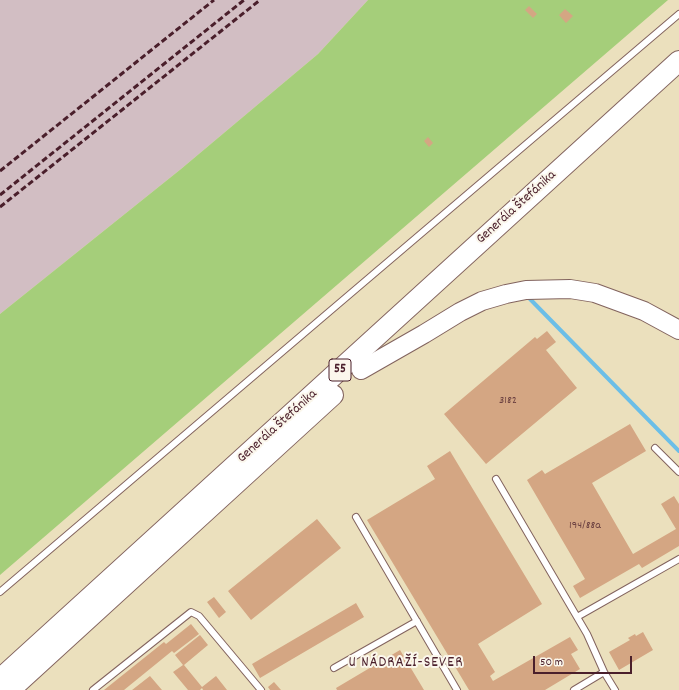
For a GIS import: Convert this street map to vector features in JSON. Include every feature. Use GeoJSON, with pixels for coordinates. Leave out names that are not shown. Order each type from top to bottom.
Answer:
{"type":"FeatureCollection","features":[{"type":"Feature","properties":{"kind":"main road","name":"Generála Štefánika"},"geometry":{"type":"LineString","coordinates":[[0,679],[679,61]]}},
{"type":"Feature","properties":{"kind":"main road","name":"Generála Štefánika"},"geometry":{"type":"LineString","coordinates":[[10,690],[679,80]]}},
{"type":"Feature","properties":{"kind":"main road"},"geometry":{"type":"LineString","coordinates":[[361,370],[460,312],[482,301],[526,290],[570,289],[595,293],[644,311],[679,330]]}},
{"type":"Feature","properties":{"kind":"lane"},"geometry":{"type":"LineString","coordinates":[[0,592],[679,14]]}},
{"type":"Feature","properties":{"kind":"lane"},"geometry":{"type":"LineString","coordinates":[[655,448],[679,472]]}},
{"type":"Feature","properties":{"kind":"lane"},"geometry":{"type":"LineString","coordinates":[[496,479],[587,634],[604,672],[615,690]]}},
{"type":"Feature","properties":{"kind":"lane"},"geometry":{"type":"LineString","coordinates":[[356,517],[457,690]]}},
{"type":"Feature","properties":{"kind":"lane"},"geometry":{"type":"LineString","coordinates":[[577,617],[679,559]]}},
{"type":"Feature","properties":{"kind":"lane"},"geometry":{"type":"LineString","coordinates":[[93,690],[191,612],[199,616],[261,690]]}},
{"type":"Feature","properties":{"kind":"lane"},"geometry":{"type":"LineString","coordinates":[[334,668],[416,621]]}},
{"type":"Feature","properties":{"kind":"lane"},"geometry":{"type":"LineString","coordinates":[[574,690],[604,672]]}},
{"type":"Feature","properties":{"kind":"shaded area"},"geometry":{"type":"Polygon","coordinates":[[[0,0],[368,0],[318,54],[181,169],[0,314],[0,0]]]}},
{"type":"Feature","properties":{"kind":"green space"},"geometry":{"type":"Polygon","coordinates":[[[368,0],[668,0],[0,575],[0,314],[181,169],[318,54],[368,0]]]}},
{"type":"Feature","properties":{"kind":"building"},"geometry":{"type":"Polygon","coordinates":[[[529,6],[537,14],[533,18],[525,10],[529,6]]]}},
{"type":"Feature","properties":{"kind":"building"},"geometry":{"type":"Polygon","coordinates":[[[565,9],[573,16],[566,23],[559,15],[565,9]]]}},
{"type":"Feature","properties":{"kind":"building"},"geometry":{"type":"Polygon","coordinates":[[[428,137],[433,143],[429,147],[424,141],[428,137]]]}},
{"type":"Feature","properties":{"kind":"building"},"geometry":{"type":"Polygon","coordinates":[[[547,331],[556,342],[546,350],[577,388],[486,464],[444,414],[535,337],[537,339],[547,331]]]}},
{"type":"Feature","properties":{"kind":"building"},"geometry":{"type":"Polygon","coordinates":[[[630,424],[646,451],[592,483],[633,554],[676,529],[661,504],[674,496],[679,504],[679,546],[642,568],[639,564],[580,598],[573,586],[585,579],[527,480],[542,470],[545,474],[630,424]]]}},
{"type":"Feature","properties":{"kind":"building"},"geometry":{"type":"Polygon","coordinates":[[[450,451],[542,604],[478,644],[495,672],[490,676],[493,681],[570,637],[578,650],[571,654],[580,669],[545,690],[469,690],[367,520],[435,479],[427,466],[450,451]]]}},
{"type":"Feature","properties":{"kind":"building"},"geometry":{"type":"Polygon","coordinates":[[[317,519],[341,548],[251,620],[228,591],[317,519]]]}},
{"type":"Feature","properties":{"kind":"building"},"geometry":{"type":"Polygon","coordinates":[[[214,597],[226,612],[219,618],[207,602],[214,597]]]}},
{"type":"Feature","properties":{"kind":"building"},"geometry":{"type":"Polygon","coordinates":[[[356,603],[364,617],[260,678],[252,664],[356,603]]]}},
{"type":"Feature","properties":{"kind":"building"},"geometry":{"type":"Polygon","coordinates":[[[191,624],[199,634],[174,653],[172,651],[124,690],[104,690],[164,642],[166,644],[191,624]]]}},
{"type":"Feature","properties":{"kind":"building"},"geometry":{"type":"Polygon","coordinates":[[[643,632],[653,650],[619,670],[609,652],[630,640],[628,638],[643,632]]]}},
{"type":"Feature","properties":{"kind":"building"},"geometry":{"type":"Polygon","coordinates":[[[200,635],[208,645],[184,665],[202,687],[216,676],[227,690],[203,690],[202,688],[200,690],[188,690],[173,672],[183,665],[175,655],[200,635]]]}},
{"type":"Feature","properties":{"kind":"building"},"geometry":{"type":"Polygon","coordinates":[[[400,650],[424,690],[337,690],[336,688],[400,650]]]}},
{"type":"Feature","properties":{"kind":"building"},"geometry":{"type":"Polygon","coordinates":[[[150,676],[162,690],[132,690],[150,676]]]}},
{"type":"Feature","properties":{"kind":"building"},"geometry":{"type":"Polygon","coordinates":[[[274,682],[281,690],[270,690],[268,687],[274,682]]]}},
{"type":"Feature","properties":{"kind":"waterway"},"geometry":{"type":"LineString","coordinates":[[530,299],[679,451]]}},
{"type":"Feature","properties":{"kind":"railway"},"geometry":{"type":"LineString","coordinates":[[0,171],[214,0]]}},
{"type":"Feature","properties":{"kind":"railway"},"geometry":{"type":"LineString","coordinates":[[0,195],[244,0]]}},
{"type":"Feature","properties":{"kind":"railway"},"geometry":{"type":"LineString","coordinates":[[0,207],[260,0]]}},
{"type":"Feature","properties":{"kind":"district","name":"U NÁDRAŽÍ-SEVER"},"geometry":{"type":"Point","coordinates":[406,664]}}]}
